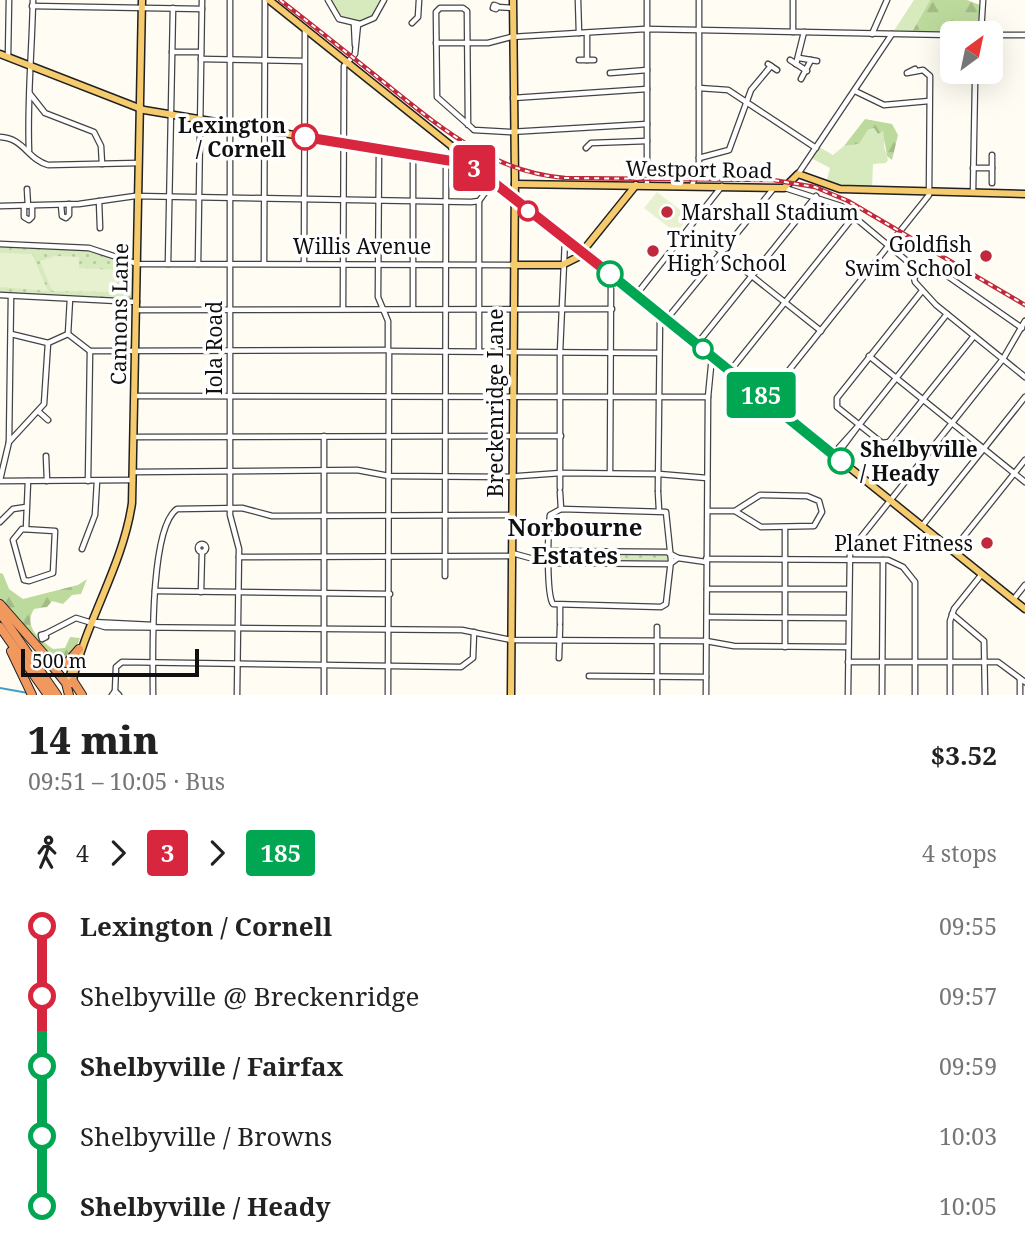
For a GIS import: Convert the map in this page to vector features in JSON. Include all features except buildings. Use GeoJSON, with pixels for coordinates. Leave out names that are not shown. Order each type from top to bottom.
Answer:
{"type":"FeatureCollection","features":[{"type":"Feature","properties":{"kind":"highway"},"geometry":{"type":"LineString","coordinates":[[0,604],[66,682],[70,692]]}},
{"type":"Feature","properties":{"kind":"highway"},"geometry":{"type":"LineString","coordinates":[[0,613],[70,692]]}},
{"type":"Feature","properties":{"kind":"highway"},"geometry":{"type":"LineString","coordinates":[[0,629],[31,691]]}},
{"type":"Feature","properties":{"kind":"highway"},"geometry":{"type":"LineString","coordinates":[[0,629],[48,695]]}},
{"type":"Feature","properties":{"kind":"highway"},"geometry":{"type":"LineString","coordinates":[[47,660],[63,665],[72,660],[80,649]]}},
{"type":"Feature","properties":{"kind":"main road"},"geometry":{"type":"LineString","coordinates":[[267,0],[582,252]]}},
{"type":"Feature","properties":{"kind":"main road","name":"Cannons Lane"},"geometry":{"type":"LineString","coordinates":[[70,692],[80,649],[127,530],[134,476],[142,4]]}},
{"type":"Feature","properties":{"kind":"main road","name":"Breckenridge Lane"},"geometry":{"type":"LineString","coordinates":[[511,695],[513,4]]}},
{"type":"Feature","properties":{"kind":"main road"},"geometry":{"type":"LineString","coordinates":[[0,54],[141,109],[469,163]]}},
{"type":"Feature","properties":{"kind":"main road"},"geometry":{"type":"LineString","coordinates":[[446,159],[456,153]]}},
{"type":"Feature","properties":{"kind":"main road"},"geometry":{"type":"LineString","coordinates":[[456,153],[1025,609]]}},
{"type":"Feature","properties":{"kind":"main road","name":"Westport Road"},"geometry":{"type":"LineString","coordinates":[[514,181],[532,184],[770,189],[784,188],[799,174],[833,188],[1025,194]]}},
{"type":"Feature","properties":{"kind":"main road"},"geometry":{"type":"LineString","coordinates":[[501,185],[514,181]]}},
{"type":"Feature","properties":{"kind":"main road"},"geometry":{"type":"LineString","coordinates":[[562,265],[582,252],[636,185]]}},
{"type":"Feature","properties":{"kind":"main road"},"geometry":{"type":"LineString","coordinates":[[920,191],[926,199]]}},
{"type":"Feature","properties":{"kind":"main road","name":"Willis Avenue"},"geometry":{"type":"LineString","coordinates":[[513,265],[562,265]]}},
{"type":"Feature","properties":{"kind":"street"},"geometry":{"type":"LineString","coordinates":[[8,57],[9,0]]}},
{"type":"Feature","properties":{"kind":"street"},"geometry":{"type":"LineString","coordinates":[[198,264],[202,0]]}},
{"type":"Feature","properties":{"kind":"street","name":"Iola Road"},"geometry":{"type":"LineString","coordinates":[[230,0],[229,471],[230,508],[239,556],[237,695]]}},
{"type":"Feature","properties":{"kind":"street"},"geometry":{"type":"LineString","coordinates":[[264,263],[263,130],[267,0]]}},
{"type":"Feature","properties":{"kind":"street"},"geometry":{"type":"LineString","coordinates":[[328,0],[335,16],[356,26],[374,18],[384,0]]}},
{"type":"Feature","properties":{"kind":"street"},"geometry":{"type":"LineString","coordinates":[[412,23],[419,15],[419,0]]}},
{"type":"Feature","properties":{"kind":"street"},"geometry":{"type":"LineString","coordinates":[[578,0],[579,33]]}},
{"type":"Feature","properties":{"kind":"street"},"geometry":{"type":"LineString","coordinates":[[647,0],[647,185]]}},
{"type":"Feature","properties":{"kind":"street"},"geometry":{"type":"LineString","coordinates":[[692,186],[699,158],[699,0]]}},
{"type":"Feature","properties":{"kind":"street"},"geometry":{"type":"LineString","coordinates":[[793,0],[793,32]]}},
{"type":"Feature","properties":{"kind":"street"},"geometry":{"type":"LineString","coordinates":[[872,33],[887,0]]}},
{"type":"Feature","properties":{"kind":"street"},"geometry":{"type":"LineString","coordinates":[[982,21],[983,0]]}},
{"type":"Feature","properties":{"kind":"street"},"geometry":{"type":"LineString","coordinates":[[29,151],[33,3],[142,4],[202,9]]}},
{"type":"Feature","properties":{"kind":"street"},"geometry":{"type":"LineString","coordinates":[[497,7],[513,4]]}},
{"type":"Feature","properties":{"kind":"street"},"geometry":{"type":"LineString","coordinates":[[168,264],[173,8]]}},
{"type":"Feature","properties":{"kind":"street"},"geometry":{"type":"LineString","coordinates":[[464,118],[467,10],[440,8],[436,12],[436,97],[464,118],[476,131],[513,132],[648,124]]}},
{"type":"Feature","properties":{"kind":"street"},"geometry":{"type":"LineString","coordinates":[[343,309],[344,66],[356,46],[356,26]]}},
{"type":"Feature","properties":{"kind":"street"},"geometry":{"type":"LineString","coordinates":[[304,263],[305,29]]}},
{"type":"Feature","properties":{"kind":"street"},"geometry":{"type":"LineString","coordinates":[[436,43],[488,43],[513,37],[647,30],[940,35]]}},
{"type":"Feature","properties":{"kind":"street"},"geometry":{"type":"LineString","coordinates":[[796,64],[804,32]]}},
{"type":"Feature","properties":{"kind":"street"},"geometry":{"type":"LineString","coordinates":[[587,33],[587,60]]}},
{"type":"Feature","properties":{"kind":"street"},"geometry":{"type":"LineString","coordinates":[[799,174],[892,34]]}},
{"type":"Feature","properties":{"kind":"street"},"geometry":{"type":"LineString","coordinates":[[1003,35],[1025,36]]}},
{"type":"Feature","properties":{"kind":"street"},"geometry":{"type":"LineString","coordinates":[[172,52],[229,60],[304,61]]}},
{"type":"Feature","properties":{"kind":"street"},"geometry":{"type":"LineString","coordinates":[[799,58],[814,61],[802,79]]}},
{"type":"Feature","properties":{"kind":"street"},"geometry":{"type":"LineString","coordinates":[[579,60],[594,60]]}},
{"type":"Feature","properties":{"kind":"street"},"geometry":{"type":"LineString","coordinates":[[789,60],[807,71]]}},
{"type":"Feature","properties":{"kind":"street"},"geometry":{"type":"LineString","coordinates":[[699,158],[729,151],[751,90],[770,65],[777,70]]}},
{"type":"Feature","properties":{"kind":"street"},"geometry":{"type":"LineString","coordinates":[[766,399],[889,247],[930,191],[929,72],[915,69]]}},
{"type":"Feature","properties":{"kind":"street"},"geometry":{"type":"LineString","coordinates":[[610,73],[648,70]]}},
{"type":"Feature","properties":{"kind":"street"},"geometry":{"type":"LineString","coordinates":[[972,192],[975,84]]}},
{"type":"Feature","properties":{"kind":"street"},"geometry":{"type":"LineString","coordinates":[[699,88],[723,88],[816,148]]}},
{"type":"Feature","properties":{"kind":"street"},"geometry":{"type":"LineString","coordinates":[[513,98],[648,89]]}},
{"type":"Feature","properties":{"kind":"street"},"geometry":{"type":"LineString","coordinates":[[29,90],[38,107],[55,119],[92,131],[100,144],[102,164]]}},
{"type":"Feature","properties":{"kind":"street"},"geometry":{"type":"LineString","coordinates":[[855,91],[884,105],[929,102]]}},
{"type":"Feature","properties":{"kind":"street"},"geometry":{"type":"LineString","coordinates":[[28,112],[38,107]]}},
{"type":"Feature","properties":{"kind":"street"},"geometry":{"type":"LineString","coordinates":[[18,141],[28,132]]}},
{"type":"Feature","properties":{"kind":"street"},"geometry":{"type":"LineString","coordinates":[[0,137],[18,141],[36,160],[48,165],[140,163]]}},
{"type":"Feature","properties":{"kind":"street"},"geometry":{"type":"LineString","coordinates":[[586,148],[591,144],[648,141]]}},
{"type":"Feature","properties":{"kind":"street"},"geometry":{"type":"LineString","coordinates":[[379,149],[378,297],[388,321],[388,695]]}},
{"type":"Feature","properties":{"kind":"street"},"geometry":{"type":"LineString","coordinates":[[413,154],[413,309]]}},
{"type":"Feature","properties":{"kind":"street"},"geometry":{"type":"LineString","coordinates":[[992,155],[992,183]]}},
{"type":"Feature","properties":{"kind":"street"},"geometry":{"type":"LineString","coordinates":[[445,576],[446,159]]}},
{"type":"Feature","properties":{"kind":"street"},"geometry":{"type":"LineString","coordinates":[[973,168],[992,168]]}},
{"type":"Feature","properties":{"kind":"street"},"geometry":{"type":"LineString","coordinates":[[479,351],[479,201],[494,181]]}},
{"type":"Feature","properties":{"kind":"street"},"geometry":{"type":"LineString","coordinates":[[636,295],[722,186]]}},
{"type":"Feature","properties":{"kind":"street"},"geometry":{"type":"LineString","coordinates":[[784,188],[841,206],[919,271]]}},
{"type":"Feature","properties":{"kind":"street"},"geometry":{"type":"LineString","coordinates":[[27,189],[28,206]]}},
{"type":"Feature","properties":{"kind":"street"},"geometry":{"type":"LineString","coordinates":[[666,320],[770,189]]}},
{"type":"Feature","properties":{"kind":"street"},"geometry":{"type":"LineString","coordinates":[[0,206],[61,205],[139,196],[479,201]]}},
{"type":"Feature","properties":{"kind":"street"},"geometry":{"type":"LineString","coordinates":[[697,344],[816,196]]}},
{"type":"Feature","properties":{"kind":"street"},"geometry":{"type":"LineString","coordinates":[[99,201],[100,228]]}},
{"type":"Feature","properties":{"kind":"street"},"geometry":{"type":"LineString","coordinates":[[61,205],[62,216],[65,218],[69,215],[69,204]]}},
{"type":"Feature","properties":{"kind":"street"},"geometry":{"type":"LineString","coordinates":[[730,371],[854,216]]}},
{"type":"Feature","properties":{"kind":"street"},"geometry":{"type":"LineString","coordinates":[[704,238],[821,331]]}},
{"type":"Feature","properties":{"kind":"street"},"geometry":{"type":"LineString","coordinates":[[561,509],[560,352],[565,240]]}},
{"type":"Feature","properties":{"kind":"street","name":"Willis Avenue"},"geometry":{"type":"LineString","coordinates":[[0,244],[89,248],[138,264],[513,265]]}},
{"type":"Feature","properties":{"kind":"street"},"geometry":{"type":"LineString","coordinates":[[1023,328],[933,266],[926,265],[914,279],[922,291],[947,314],[1025,377]]}},
{"type":"Feature","properties":{"kind":"street"},"geometry":{"type":"LineString","coordinates":[[610,473],[611,275]]}},
{"type":"Feature","properties":{"kind":"street"},"geometry":{"type":"LineString","coordinates":[[922,291],[835,402],[859,425],[882,443],[888,442],[974,336]]}},
{"type":"Feature","properties":{"kind":"street"},"geometry":{"type":"LineString","coordinates":[[0,295],[137,306],[230,309],[612,309]]}},
{"type":"Feature","properties":{"kind":"street"},"geometry":{"type":"LineString","coordinates":[[12,296],[9,442],[0,480],[97,481],[134,476],[229,471],[324,470],[362,471],[389,476],[610,473],[707,478]]}},
{"type":"Feature","properties":{"kind":"street"},"geometry":{"type":"LineString","coordinates":[[68,334],[70,299]]}},
{"type":"Feature","properties":{"kind":"street"},"geometry":{"type":"LineString","coordinates":[[659,510],[660,314]]}},
{"type":"Feature","properties":{"kind":"street"},"geometry":{"type":"LineString","coordinates":[[834,455],[947,314]]}},
{"type":"Feature","properties":{"kind":"street"},"geometry":{"type":"LineString","coordinates":[[848,695],[851,548],[1003,359],[1025,321]]}},
{"type":"Feature","properties":{"kind":"street"},"geometry":{"type":"LineString","coordinates":[[11,334],[48,343],[68,334]]}},
{"type":"Feature","properties":{"kind":"street"},"geometry":{"type":"LineString","coordinates":[[68,334],[90,351],[659,353]]}},
{"type":"Feature","properties":{"kind":"street"},"geometry":{"type":"LineString","coordinates":[[9,442],[38,411],[46,394],[48,343]]}},
{"type":"Feature","properties":{"kind":"street"},"geometry":{"type":"LineString","coordinates":[[88,481],[90,351]]}},
{"type":"Feature","properties":{"kind":"street"},"geometry":{"type":"LineString","coordinates":[[706,695],[708,397],[712,356]]}},
{"type":"Feature","properties":{"kind":"street"},"geometry":{"type":"LineString","coordinates":[[869,356],[1025,482]]}},
{"type":"Feature","properties":{"kind":"street"},"geometry":{"type":"LineString","coordinates":[[135,396],[389,394],[708,397]]}},
{"type":"Feature","properties":{"kind":"street"},"geometry":{"type":"LineString","coordinates":[[922,526],[1025,397]]}},
{"type":"Feature","properties":{"kind":"street"},"geometry":{"type":"LineString","coordinates":[[38,411],[48,420]]}},
{"type":"Feature","properties":{"kind":"street"},"geometry":{"type":"LineString","coordinates":[[324,436],[324,695]]}},
{"type":"Feature","properties":{"kind":"street"},"geometry":{"type":"LineString","coordinates":[[134,437],[561,436]]}},
{"type":"Feature","properties":{"kind":"street"},"geometry":{"type":"LineString","coordinates":[[46,456],[47,481]]}},
{"type":"Feature","properties":{"kind":"street"},"geometry":{"type":"LineString","coordinates":[[953,550],[1025,460]]}},
{"type":"Feature","properties":{"kind":"street"},"geometry":{"type":"LineString","coordinates":[[26,529],[28,481]]}},
{"type":"Feature","properties":{"kind":"street"},"geometry":{"type":"LineString","coordinates":[[82,549],[95,515],[97,481]]}},
{"type":"Feature","properties":{"kind":"street"},"geometry":{"type":"LineString","coordinates":[[708,511],[735,511],[756,526],[785,528],[810,527],[818,523],[822,508],[814,498],[761,495],[735,511]]}},
{"type":"Feature","properties":{"kind":"street"},"geometry":{"type":"LineString","coordinates":[[746,517],[748,502]]}},
{"type":"Feature","properties":{"kind":"street"},"geometry":{"type":"LineString","coordinates":[[0,522],[13,509],[26,508]]}},
{"type":"Feature","properties":{"kind":"street"},"geometry":{"type":"LineString","coordinates":[[153,695],[156,571],[173,512],[180,508],[230,508],[272,516],[512,515]]}},
{"type":"Feature","properties":{"kind":"street"},"geometry":{"type":"LineString","coordinates":[[561,509],[659,510],[669,516],[670,564],[666,604],[660,607],[553,604],[549,598],[547,552],[551,514],[561,509]]}},
{"type":"Feature","properties":{"kind":"street"},"geometry":{"type":"LineString","coordinates":[[785,528],[785,647]]}},
{"type":"Feature","properties":{"kind":"street"},"geometry":{"type":"LineString","coordinates":[[26,529],[52,529],[57,536],[56,570],[28,582],[23,578],[13,540],[19,531],[26,529]]}},
{"type":"Feature","properties":{"kind":"street"},"geometry":{"type":"LineString","coordinates":[[201,592],[202,552]]}},
{"type":"Feature","properties":{"kind":"street"},"geometry":{"type":"LineString","coordinates":[[535,557],[547,552],[670,553],[678,558],[883,560],[899,564],[914,579],[915,695]]}},
{"type":"Feature","properties":{"kind":"street"},"geometry":{"type":"LineString","coordinates":[[239,556],[520,556],[535,557],[548,563],[670,564],[678,558]]}},
{"type":"Feature","properties":{"kind":"street"},"geometry":{"type":"LineString","coordinates":[[882,695],[883,560]]}},
{"type":"Feature","properties":{"kind":"street"},"geometry":{"type":"LineString","coordinates":[[950,695],[952,614],[982,574]]}},
{"type":"Feature","properties":{"kind":"street"},"geometry":{"type":"LineString","coordinates":[[1013,600],[1025,585]]}},
{"type":"Feature","properties":{"kind":"street"},"geometry":{"type":"LineString","coordinates":[[707,589],[849,589]]}},
{"type":"Feature","properties":{"kind":"street"},"geometry":{"type":"LineString","coordinates":[[155,591],[390,594]]}},
{"type":"Feature","properties":{"kind":"street"},"geometry":{"type":"LineString","coordinates":[[559,658],[560,606]]}},
{"type":"Feature","properties":{"kind":"street"},"geometry":{"type":"LineString","coordinates":[[952,614],[983,639],[985,695]]}},
{"type":"Feature","properties":{"kind":"street"},"geometry":{"type":"LineString","coordinates":[[707,617],[848,618]]}},
{"type":"Feature","properties":{"kind":"street"},"geometry":{"type":"LineString","coordinates":[[45,634],[72,618],[113,625],[474,632],[511,640],[706,641],[734,646],[848,647]]}},
{"type":"Feature","properties":{"kind":"street"},"geometry":{"type":"LineString","coordinates":[[657,627],[657,695]]}},
{"type":"Feature","properties":{"kind":"street"},"geometry":{"type":"LineString","coordinates":[[115,694],[116,667],[121,663],[465,666],[473,658],[474,632]]}},
{"type":"Feature","properties":{"kind":"street"},"geometry":{"type":"LineString","coordinates":[[848,662],[1000,663],[1023,680],[1020,695]]}},
{"type":"Feature","properties":{"kind":"street"},"geometry":{"type":"LineString","coordinates":[[589,676],[706,677]]}},
{"type":"Feature","properties":{"kind":"green space"},"geometry":{"type":"Polygon","coordinates":[[[329,0],[383,0],[371,18],[356,22],[340,19],[329,0]]]}},
{"type":"Feature","properties":{"kind":"green space"},"geometry":{"type":"Polygon","coordinates":[[[914,0],[930,0],[912,32],[893,32],[914,0]]]}},
{"type":"Feature","properties":{"kind":"green space"},"geometry":{"type":"Polygon","coordinates":[[[930,0],[967,0],[980,5],[978,21],[940,21],[940,32],[912,32],[930,0]]]}},
{"type":"Feature","properties":{"kind":"green space"},"geometry":{"type":"Polygon","coordinates":[[[865,119],[892,124],[898,135],[892,160],[887,156],[883,131],[878,134],[874,128],[868,130],[859,144],[844,146],[865,119]]]}},
{"type":"Feature","properties":{"kind":"green space"},"geometry":{"type":"Polygon","coordinates":[[[874,128],[878,134],[881,130],[886,135],[884,146],[888,160],[886,163],[873,164],[872,187],[826,184],[830,168],[811,158],[819,147],[833,155],[844,146],[859,144],[868,130],[874,128]]]}},
{"type":"Feature","properties":{"kind":"green space","name":"Marshall Stadium"},"geometry":{"type":"Polygon","coordinates":[[[657,192],[689,217],[676,233],[644,208],[657,192]]]}},
{"type":"Feature","properties":{"kind":"green space"},"geometry":{"type":"Polygon","coordinates":[[[0,247],[93,251],[125,265],[136,266],[135,300],[0,293],[0,247]]]}},
{"type":"Feature","properties":{"kind":"green space"},"geometry":{"type":"Polygon","coordinates":[[[0,253],[32,254],[48,291],[0,287],[0,253]]]}},
{"type":"Feature","properties":{"kind":"green space"},"geometry":{"type":"Polygon","coordinates":[[[56,256],[79,257],[79,268],[118,270],[117,292],[52,291],[40,261],[56,256]]]}},
{"type":"Feature","properties":{"kind":"green space"},"geometry":{"type":"Polygon","coordinates":[[[548,553],[664,553],[669,555],[670,560],[550,562],[548,553]]]}},
{"type":"Feature","properties":{"kind":"green space"},"geometry":{"type":"Polygon","coordinates":[[[0,573],[3,574],[9,589],[23,599],[78,585],[87,579],[81,594],[72,595],[63,604],[52,601],[47,607],[34,609],[31,615],[34,632],[53,649],[65,648],[70,637],[80,638],[74,653],[67,660],[52,660],[0,601],[0,573]]]}},
{"type":"Feature","properties":{"kind":"waterway"},"geometry":{"type":"LineString","coordinates":[[0,688],[28,693]]}},
{"type":"Feature","properties":{"kind":"railway"},"geometry":{"type":"LineString","coordinates":[[280,0],[448,131],[469,145],[514,167],[565,178],[773,180],[815,187],[848,201],[1025,305]]}},
{"type":"Feature","properties":{"kind":"bus line","name":"3"},"geometry":{"type":"LineString","coordinates":[[305,137],[470,164],[610,274]]}},
{"type":"Feature","properties":{"kind":"bus line","name":"185"},"geometry":{"type":"LineString","coordinates":[[610,274],[841,461]]}},
{"type":"Feature","properties":{"kind":"place","name":"Lexington / Cornell"},"geometry":{"type":"Point","coordinates":[305,137]}},
{"type":"Feature","properties":{"kind":"place","name":"Marshall Stadium"},"geometry":{"type":"Point","coordinates":[667,212]}},
{"type":"Feature","properties":{"kind":"place","name":"Trinity High School"},"geometry":{"type":"Point","coordinates":[653,251]}},
{"type":"Feature","properties":{"kind":"place","name":"Goldfish Swim School"},"geometry":{"type":"Point","coordinates":[986,256]}},
{"type":"Feature","properties":{"kind":"place","name":"Shelbyville / Heady"},"geometry":{"type":"Point","coordinates":[841,461]}},
{"type":"Feature","properties":{"kind":"place","name":"Planet Fitness"},"geometry":{"type":"Point","coordinates":[987,543]}},
{"type":"Feature","properties":{"kind":"district","name":"Norbourne Estates"},"geometry":{"type":"Point","coordinates":[575,540]}}]}
